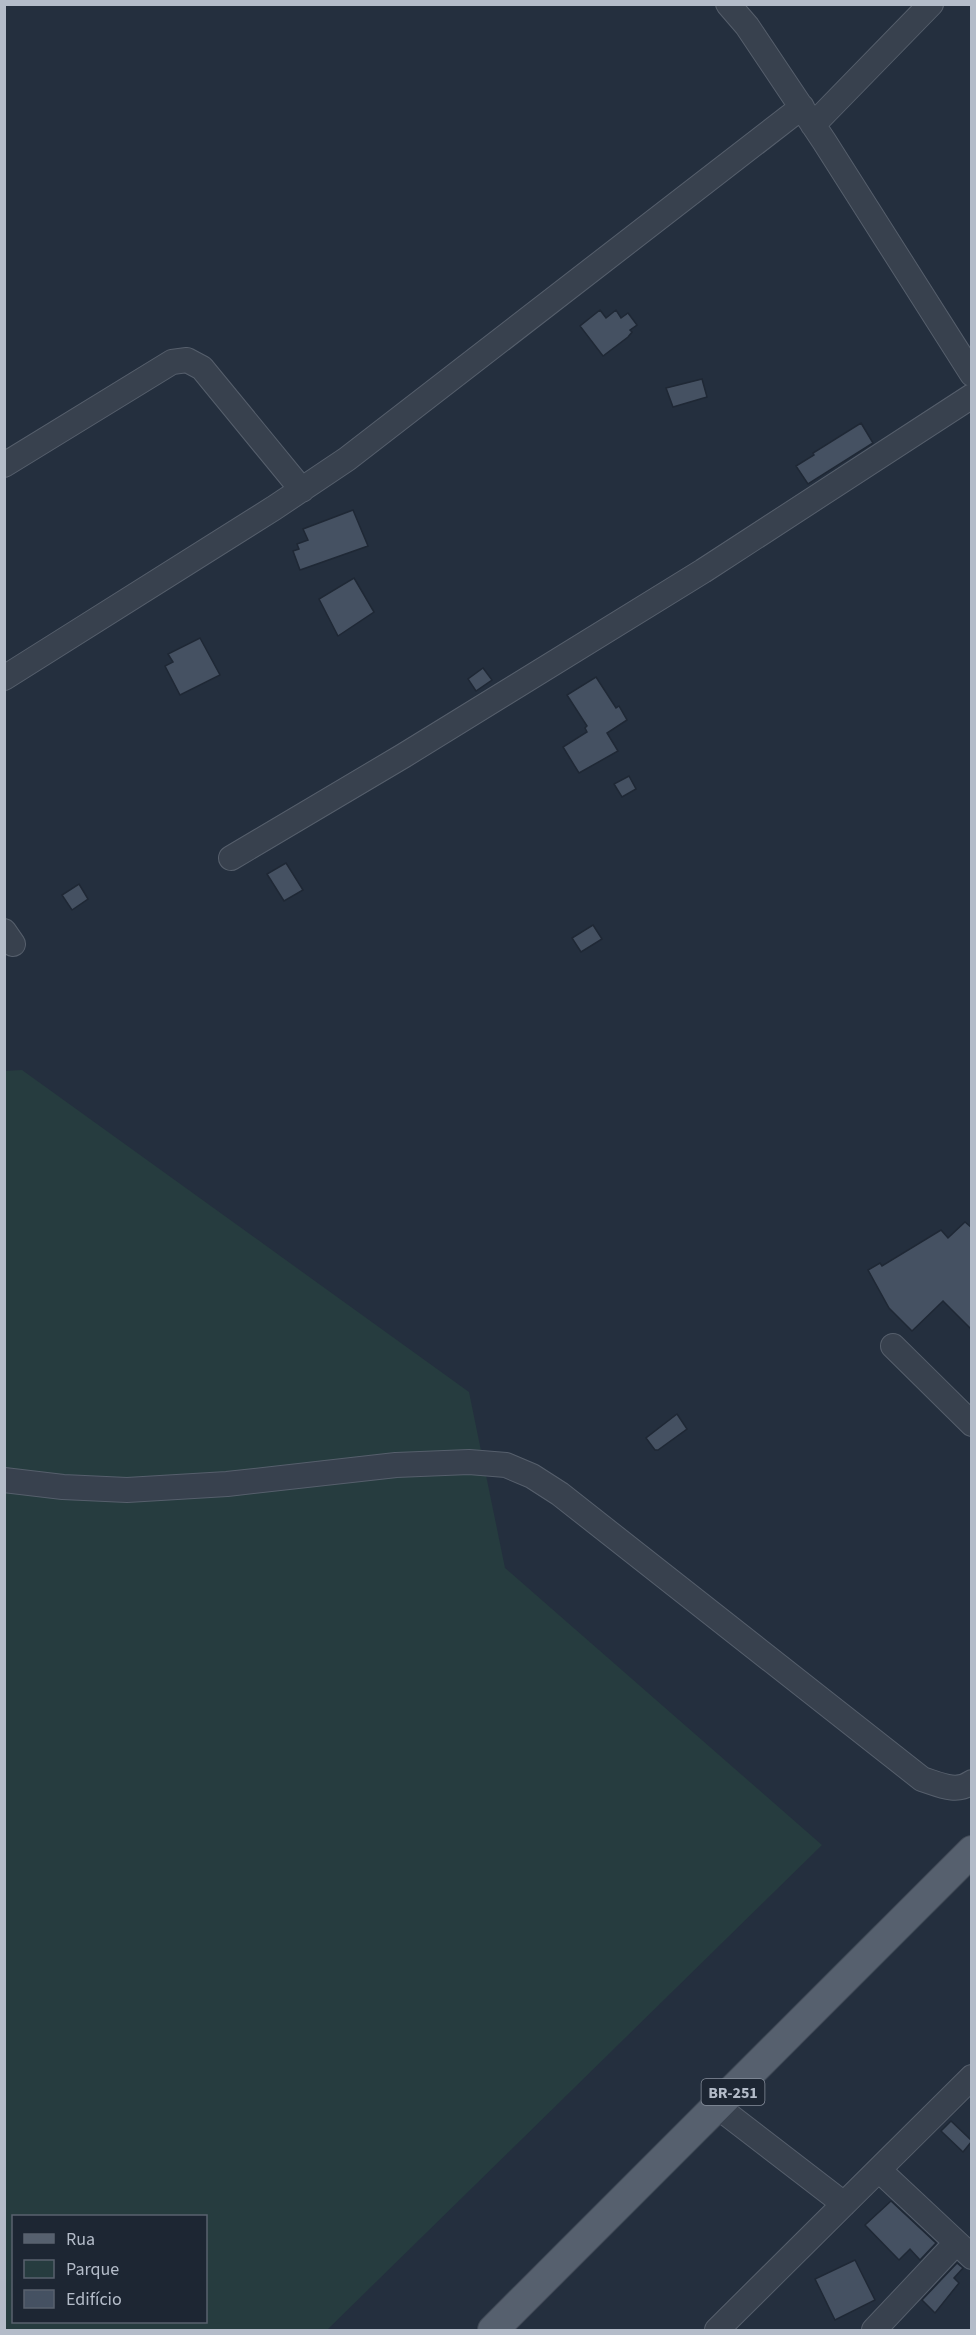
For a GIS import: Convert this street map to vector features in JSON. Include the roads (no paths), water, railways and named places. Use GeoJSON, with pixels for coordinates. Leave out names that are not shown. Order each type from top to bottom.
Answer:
{"type":"FeatureCollection","features":[{"type":"Feature","properties":{"kind":"main road","name":"BR-251"},"geometry":{"type":"LineString","coordinates":[[493,2331],[970,1856]]}},
{"type":"Feature","properties":{"kind":"street"},"geometry":{"type":"LineString","coordinates":[[728,4],[747,26],[808,116],[972,374]]}},
{"type":"Feature","properties":{"kind":"street"},"geometry":{"type":"LineString","coordinates":[[4,678],[302,490],[347,459],[473,363],[808,116],[931,4]]}},
{"type":"Feature","properties":{"kind":"street"},"geometry":{"type":"LineString","coordinates":[[4,465],[172,362],[187,360],[202,368],[302,490]]}},
{"type":"Feature","properties":{"kind":"street"},"geometry":{"type":"LineString","coordinates":[[231,858],[403,756],[703,571],[972,396]]}},
{"type":"Feature","properties":{"kind":"street"},"geometry":{"type":"LineString","coordinates":[[892,1346],[972,1424]]}},
{"type":"Feature","properties":{"kind":"street"},"geometry":{"type":"LineString","coordinates":[[4,1480],[63,1487],[127,1490],[226,1484],[396,1465],[469,1462],[506,1466],[532,1476],[560,1494],[922,1779],[950,1789],[966,1787],[972,1782]]}},
{"type":"Feature","properties":{"kind":"street"},"geometry":{"type":"LineString","coordinates":[[717,2331],[972,2077]]}},
{"type":"Feature","properties":{"kind":"street"},"geometry":{"type":"LineString","coordinates":[[718,2107],[844,2204]]}},
{"type":"Feature","properties":{"kind":"street"},"geometry":{"type":"LineString","coordinates":[[874,2331],[964,2250],[879,2170]]}}]}
